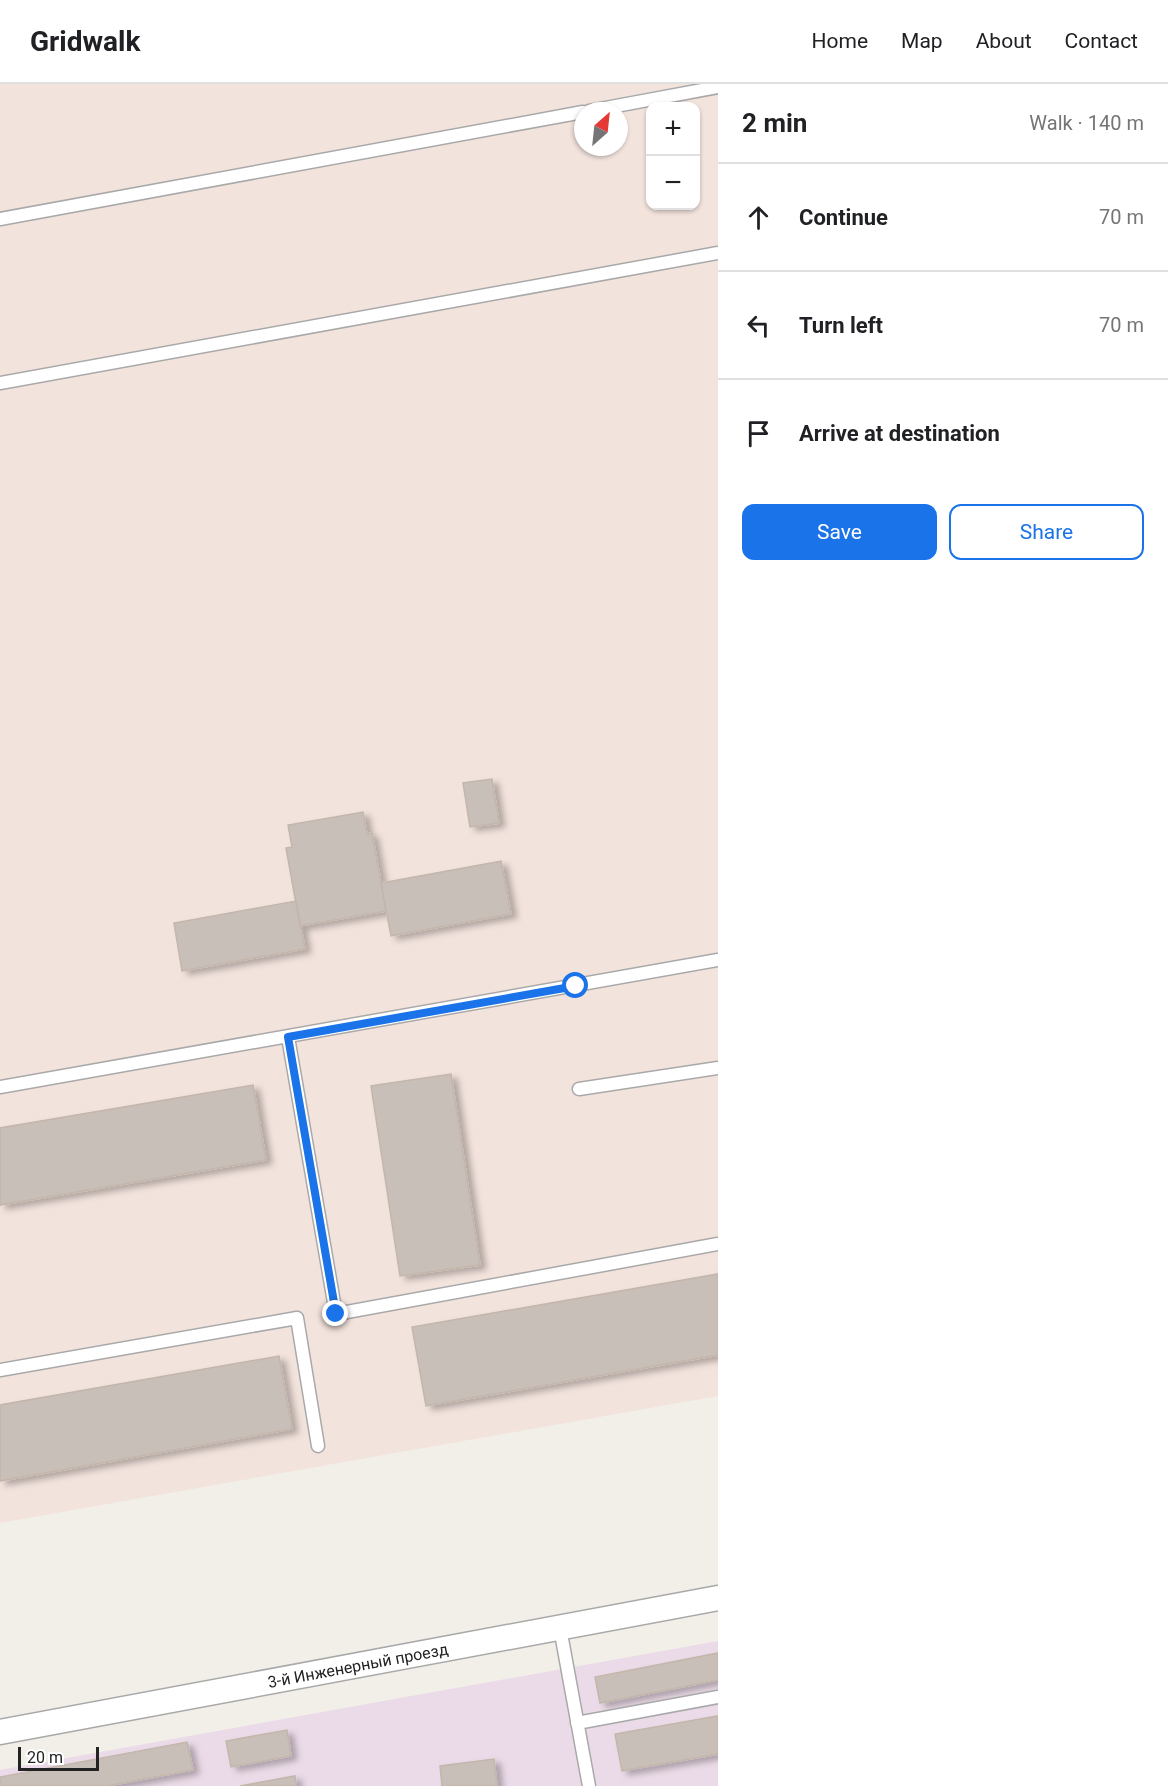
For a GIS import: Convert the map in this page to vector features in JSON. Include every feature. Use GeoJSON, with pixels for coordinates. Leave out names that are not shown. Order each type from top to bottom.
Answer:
{"type":"FeatureCollection","features":[{"type":"Feature","properties":{"kind":"street","name":"3-й Инженерный проезд"},"geometry":{"type":"LineString","coordinates":[[0,1732],[718,1598]]}},
{"type":"Feature","properties":{"kind":"lane"},"geometry":{"type":"LineString","coordinates":[[628,104],[718,87]]}},
{"type":"Feature","properties":{"kind":"lane"},"geometry":{"type":"LineString","coordinates":[[0,219],[574,114]]}},
{"type":"Feature","properties":{"kind":"lane"},"geometry":{"type":"LineString","coordinates":[[0,383],[718,253]]}},
{"type":"Feature","properties":{"kind":"lane"},"geometry":{"type":"LineString","coordinates":[[0,1087],[718,960]]}},
{"type":"Feature","properties":{"kind":"lane"},"geometry":{"type":"LineString","coordinates":[[288,1037],[336,1314],[718,1244]]}},
{"type":"Feature","properties":{"kind":"lane"},"geometry":{"type":"LineString","coordinates":[[579,1089],[718,1068]]}},
{"type":"Feature","properties":{"kind":"lane"},"geometry":{"type":"LineString","coordinates":[[0,1370],[297,1318],[318,1446]]}},
{"type":"Feature","properties":{"kind":"lane"},"geometry":{"type":"LineString","coordinates":[[560,1628],[589,1786]]}},
{"type":"Feature","properties":{"kind":"lane"},"geometry":{"type":"LineString","coordinates":[[577,1723],[718,1697]]}},
{"type":"Feature","properties":{"kind":"shaded area"},"geometry":{"type":"Polygon","coordinates":[[[0,84],[718,84],[718,1396],[0,1523],[0,84]]]}},
{"type":"Feature","properties":{"kind":"shaded area"},"geometry":{"type":"Polygon","coordinates":[[[718,1641],[718,1786],[0,1786],[0,1770],[718,1641]]]}},
{"type":"Feature","properties":{"kind":"building"},"geometry":{"type":"Polygon","coordinates":[[[492,779],[499,823],[470,827],[463,783],[492,779]]]}},
{"type":"Feature","properties":{"kind":"building"},"geometry":{"type":"Polygon","coordinates":[[[363,812],[367,834],[372,833],[386,911],[300,926],[286,848],[292,847],[288,825],[363,812]]]}},
{"type":"Feature","properties":{"kind":"building"},"geometry":{"type":"Polygon","coordinates":[[[501,861],[511,914],[391,936],[381,883],[501,861]]]}},
{"type":"Feature","properties":{"kind":"building"},"geometry":{"type":"Polygon","coordinates":[[[296,901],[305,949],[182,971],[174,923],[296,901]]]}},
{"type":"Feature","properties":{"kind":"building"},"geometry":{"type":"Polygon","coordinates":[[[451,1074],[480,1265],[400,1276],[371,1086],[451,1074]]]}},
{"type":"Feature","properties":{"kind":"building"},"geometry":{"type":"Polygon","coordinates":[[[253,1085],[266,1160],[0,1205],[0,1128],[253,1085]]]}},
{"type":"Feature","properties":{"kind":"building"},"geometry":{"type":"Polygon","coordinates":[[[718,1274],[718,1355],[426,1406],[412,1327],[718,1274]]]}},
{"type":"Feature","properties":{"kind":"building"},"geometry":{"type":"Polygon","coordinates":[[[279,1356],[292,1429],[0,1481],[0,1405],[279,1356]]]}},
{"type":"Feature","properties":{"kind":"building"},"geometry":{"type":"Polygon","coordinates":[[[718,1653],[718,1680],[600,1703],[595,1677],[718,1653]]]}},
{"type":"Feature","properties":{"kind":"building"},"geometry":{"type":"Polygon","coordinates":[[[718,1716],[718,1754],[622,1771],[615,1734],[718,1716]]]}},
{"type":"Feature","properties":{"kind":"building"},"geometry":{"type":"Polygon","coordinates":[[[287,1730],[291,1756],[231,1767],[226,1741],[287,1730]]]}},
{"type":"Feature","properties":{"kind":"building"},"geometry":{"type":"Polygon","coordinates":[[[187,1742],[193,1770],[107,1786],[0,1786],[0,1777],[187,1742]]]}},
{"type":"Feature","properties":{"kind":"building"},"geometry":{"type":"Polygon","coordinates":[[[494,1759],[497,1786],[442,1786],[440,1766],[494,1759]]]}},
{"type":"Feature","properties":{"kind":"building"},"geometry":{"type":"Polygon","coordinates":[[[295,1776],[296,1786],[240,1786],[295,1776]]]}},
{"type":"Feature","properties":{"kind":"route"},"geometry":{"type":"LineString","coordinates":[[336,1314],[288,1037],[576,986]]}}]}
